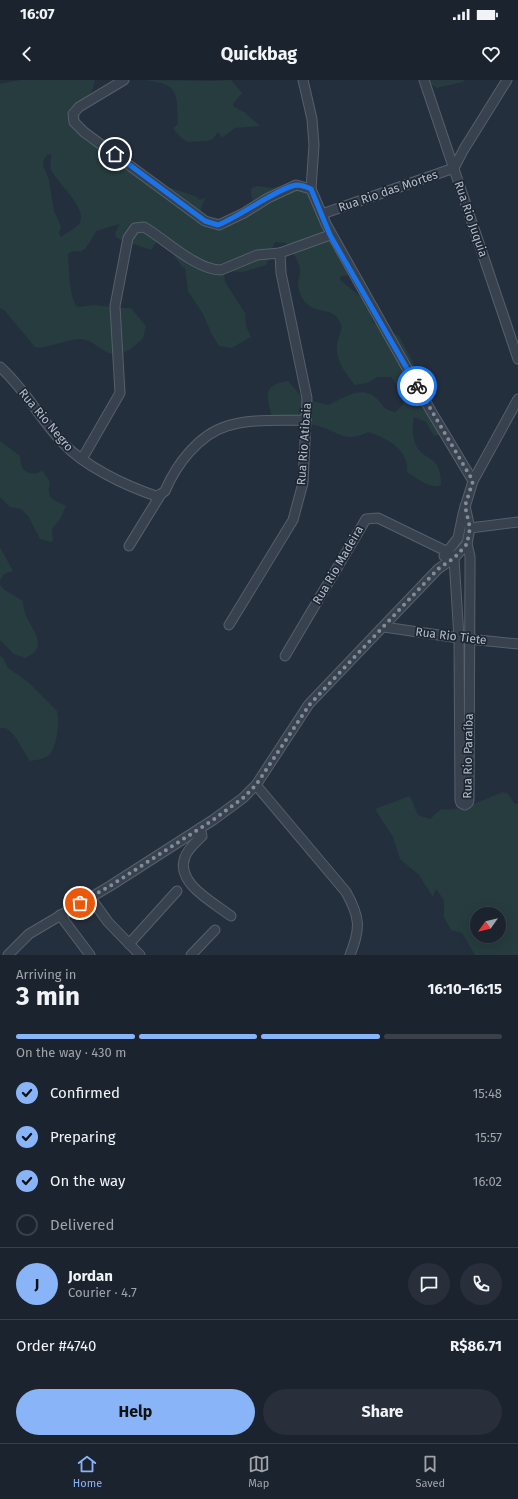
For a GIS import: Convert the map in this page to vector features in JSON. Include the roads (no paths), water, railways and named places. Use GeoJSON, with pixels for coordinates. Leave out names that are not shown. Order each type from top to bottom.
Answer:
{"type":"FeatureCollection","features":[{"type":"Feature","properties":{"kind":"street"},"geometry":{"type":"LineString","coordinates":[[124,80],[79,107],[73,114],[74,122],[84,132],[205,221],[218,225],[244,213],[268,198],[296,185],[311,189]]}},
{"type":"Feature","properties":{"kind":"street"},"geometry":{"type":"LineString","coordinates":[[303,80],[312,119],[314,145],[311,189],[330,235],[473,481]]}},
{"type":"Feature","properties":{"kind":"street","name":"Rua Rio Juquia"},"geometry":{"type":"LineString","coordinates":[[424,80],[518,359]]}},
{"type":"Feature","properties":{"kind":"street"},"geometry":{"type":"LineString","coordinates":[[454,168],[464,149],[507,80]]}},
{"type":"Feature","properties":{"kind":"street","name":"Rua Rio das Mortes"},"geometry":{"type":"LineString","coordinates":[[322,214],[454,168]]}},
{"type":"Feature","properties":{"kind":"street"},"geometry":{"type":"LineString","coordinates":[[82,459],[120,393],[115,306],[126,246],[132,231],[139,227],[144,227],[200,264],[216,270],[221,270],[258,255],[280,253],[330,235]]}},
{"type":"Feature","properties":{"kind":"street","name":"Rua Rio Atibaia"},"geometry":{"type":"LineString","coordinates":[[229,625],[294,520],[303,484],[307,398],[281,273],[280,253]]}},
{"type":"Feature","properties":{"kind":"street","name":"Rua Rio Negro"},"geometry":{"type":"LineString","coordinates":[[0,367],[21,389],[62,442],[82,459],[139,490],[156,496],[161,494]]}},
{"type":"Feature","properties":{"kind":"street"},"geometry":{"type":"LineString","coordinates":[[438,569],[446,551],[458,538],[460,523],[473,481],[518,399]]}},
{"type":"Feature","properties":{"kind":"street"},"geometry":{"type":"LineString","coordinates":[[129,546],[161,494],[165,491],[178,467],[190,452],[216,431],[226,426],[243,423],[306,420]]}},
{"type":"Feature","properties":{"kind":"street"},"geometry":{"type":"LineString","coordinates":[[465,506],[470,528],[518,522]]}},
{"type":"Feature","properties":{"kind":"street","name":"Rua Rio Madeira"},"geometry":{"type":"LineString","coordinates":[[285,656],[366,519],[378,518],[446,551],[454,558]]}},
{"type":"Feature","properties":{"kind":"street","name":"Rua Rio Paraíba"},"geometry":{"type":"LineString","coordinates":[[454,558],[459,638],[460,800],[461,803],[465,805],[469,800],[470,572],[467,544],[470,528]]}},
{"type":"Feature","properties":{"kind":"street"},"geometry":{"type":"LineString","coordinates":[[8,955],[29,934],[90,898],[200,828],[232,806],[256,785],[310,704],[438,569],[454,558],[467,544],[458,538]]}},
{"type":"Feature","properties":{"kind":"street","name":"Rua Rio Tiete"},"geometry":{"type":"LineString","coordinates":[[384,627],[459,638],[518,644]]}},
{"type":"Feature","properties":{"kind":"street"},"geometry":{"type":"LineString","coordinates":[[256,785],[346,892],[352,902],[358,920],[357,937],[350,955]]}},
{"type":"Feature","properties":{"kind":"street"},"geometry":{"type":"LineString","coordinates":[[200,828],[202,836],[185,856],[183,874],[192,886],[231,916]]}},
{"type":"Feature","properties":{"kind":"street"},"geometry":{"type":"LineString","coordinates":[[129,944],[178,891]]}},
{"type":"Feature","properties":{"kind":"street"},"geometry":{"type":"LineString","coordinates":[[90,898],[108,922],[140,955]]}},
{"type":"Feature","properties":{"kind":"street"},"geometry":{"type":"LineString","coordinates":[[60,915],[90,955]]}},
{"type":"Feature","properties":{"kind":"street"},"geometry":{"type":"LineString","coordinates":[[191,955],[215,930]]}}]}
